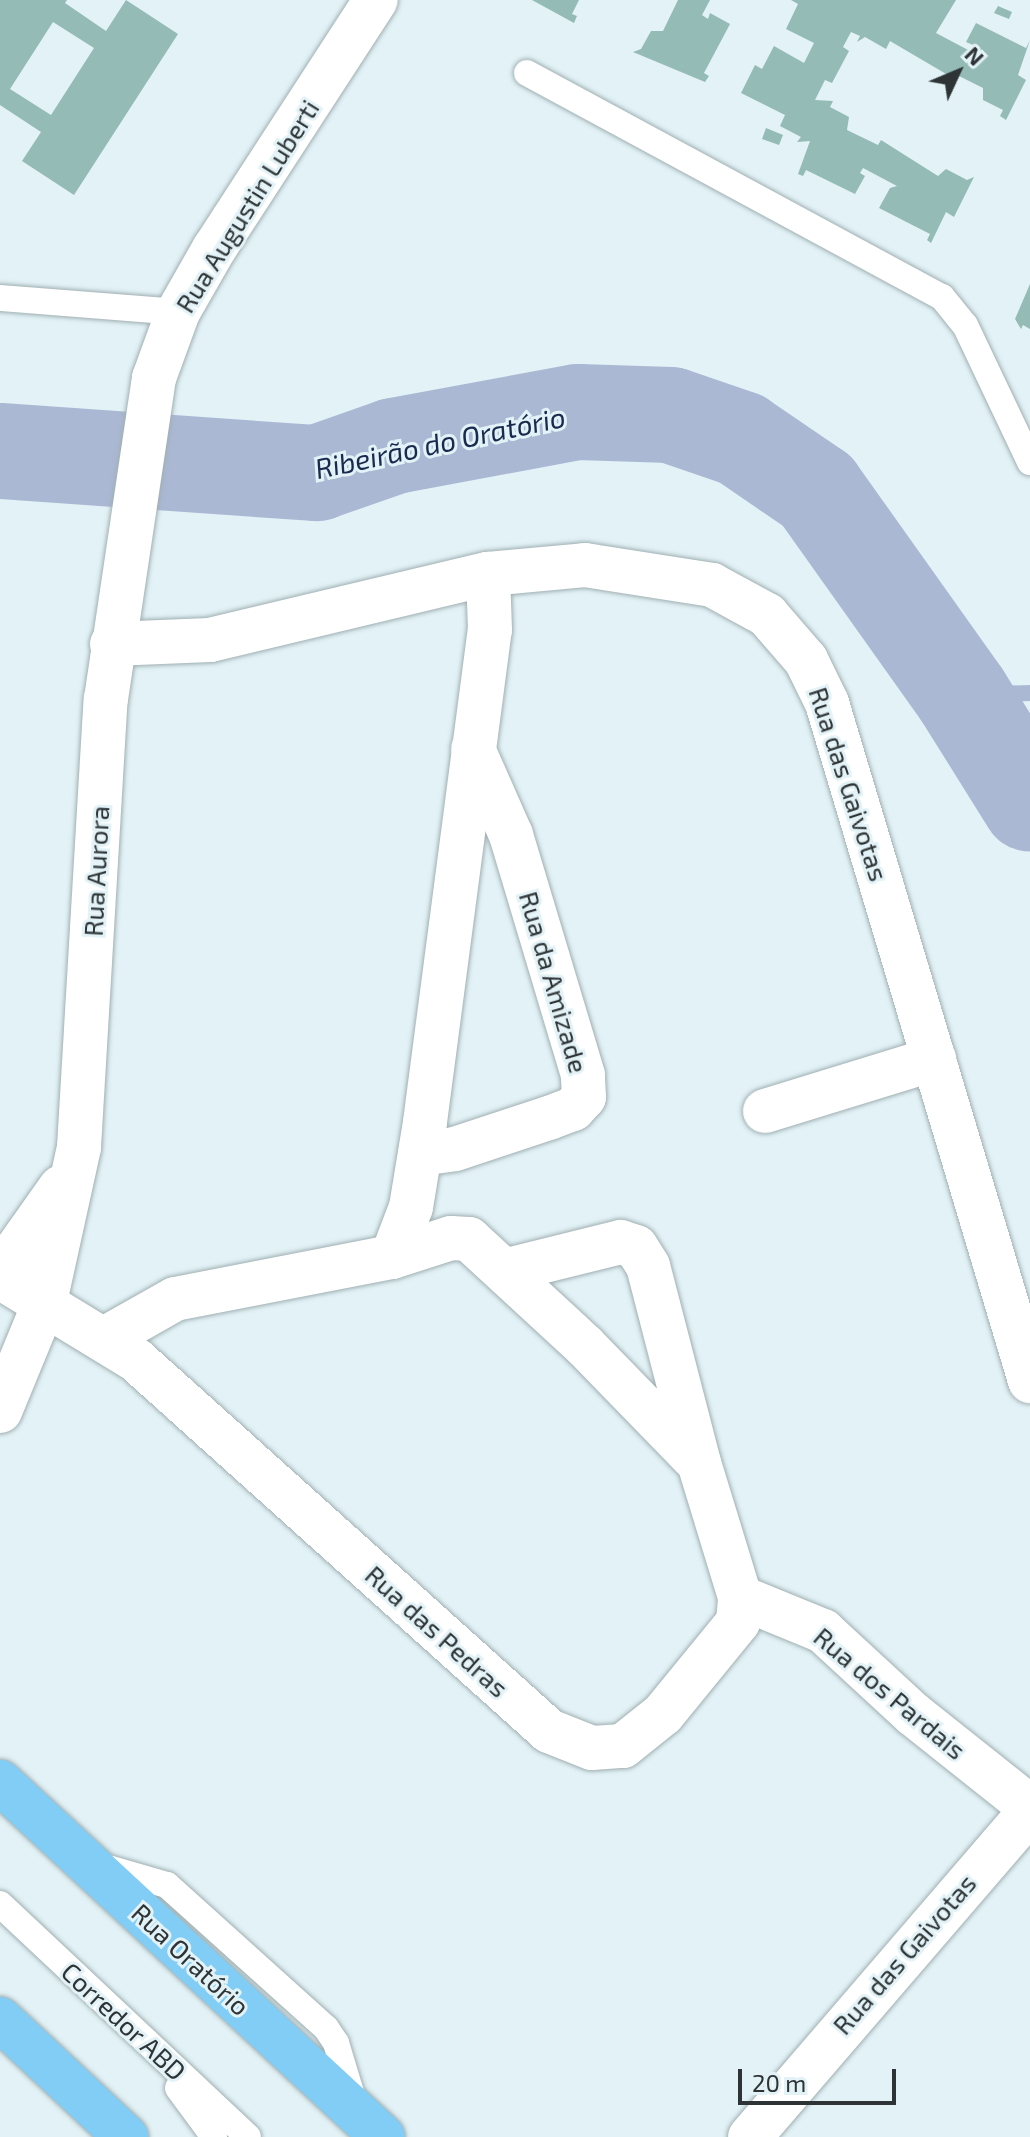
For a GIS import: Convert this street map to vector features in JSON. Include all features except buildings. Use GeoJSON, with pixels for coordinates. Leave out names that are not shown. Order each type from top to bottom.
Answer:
{"type":"FeatureCollection","features":[{"type":"Feature","properties":{"kind":"main road","name":"Rua Oratório"},"geometry":{"type":"LineString","coordinates":[[0,1782],[370,2125]]}},
{"type":"Feature","properties":{"kind":"main road"},"geometry":{"type":"LineString","coordinates":[[0,2019],[126,2137]]}},
{"type":"Feature","properties":{"kind":"street","name":"Rua Augustin Luberti"},"geometry":{"type":"LineString","coordinates":[[122,566],[154,378],[178,312],[376,0]]}},
{"type":"Feature","properties":{"kind":"street","name":"Rua das Gaivotas"},"geometry":{"type":"LineString","coordinates":[[112,644],[210,640],[488,574],[585,565],[712,585],[767,615],[806,660],[827,703],[1030,1381]]}},
{"type":"Feature","properties":{"kind":"street","name":"Rua Aurora"},"geometry":{"type":"LineString","coordinates":[[0,1411],[45,1302],[84,1109],[112,644],[122,566]]}},
{"type":"Feature","properties":{"kind":"street"},"geometry":{"type":"LineString","coordinates":[[392,1257],[411,1207],[420,1154],[490,630],[488,574]]}},
{"type":"Feature","properties":{"kind":"street","name":"Rua da Amizade"},"geometry":{"type":"LineString","coordinates":[[420,1154],[455,1149],[549,1118],[573,1109],[584,1097],[583,1075],[511,835],[473,749]]}},
{"type":"Feature","properties":{"kind":"street"},"geometry":{"type":"LineString","coordinates":[[765,1111],[934,1059]]}},
{"type":"Feature","properties":{"kind":"street","name":"Rua Aurora"},"geometry":{"type":"LineString","coordinates":[[0,1275],[69,1175]]}},
{"type":"Feature","properties":{"kind":"street"},"geometry":{"type":"LineString","coordinates":[[106,1338],[175,1299],[392,1257],[451,1238],[469,1239],[508,1270],[699,1463]]}},
{"type":"Feature","properties":{"kind":"street"},"geometry":{"type":"LineString","coordinates":[[508,1270],[621,1242],[636,1247],[648,1266],[699,1463],[740,1597]]}},
{"type":"Feature","properties":{"kind":"street","name":"Rua das Pedras"},"geometry":{"type":"LineString","coordinates":[[0,1275],[106,1338],[549,1731],[592,1748],[623,1746],[643,1735],[738,1622],[740,1597]]}},
{"type":"Feature","properties":{"kind":"street","name":"Rua dos Pardais"},"geometry":{"type":"LineString","coordinates":[[740,1597],[823,1631],[913,1714],[1030,1809]]}},
{"type":"Feature","properties":{"kind":"street","name":"Rua das Gaivotas"},"geometry":{"type":"LineString","coordinates":[[750,2137],[1030,1809]]}},
{"type":"Feature","properties":{"kind":"lane"},"geometry":{"type":"LineString","coordinates":[[527,73],[942,297],[965,325],[1030,462]]}},
{"type":"Feature","properties":{"kind":"lane"},"geometry":{"type":"LineString","coordinates":[[0,298],[178,312]]}},
{"type":"Feature","properties":{"kind":"lane","name":"Corredor ABD"},"geometry":{"type":"LineString","coordinates":[[0,1904],[248,2137]]}},
{"type":"Feature","properties":{"kind":"lane"},"geometry":{"type":"LineString","coordinates":[[143,2040],[214,2137]]}},
{"type":"Feature","properties":{"kind":"waterway","name":"Ribeirão do Oratório"},"geometry":{"type":"LineString","coordinates":[[0,451],[317,473],[394,446],[578,412],[671,415],[741,439],[817,491],[962,695],[1030,804]]}},
{"type":"Feature","properties":{"kind":"waterway"},"geometry":{"type":"LineString","coordinates":[[962,695],[1030,693]]}}]}
